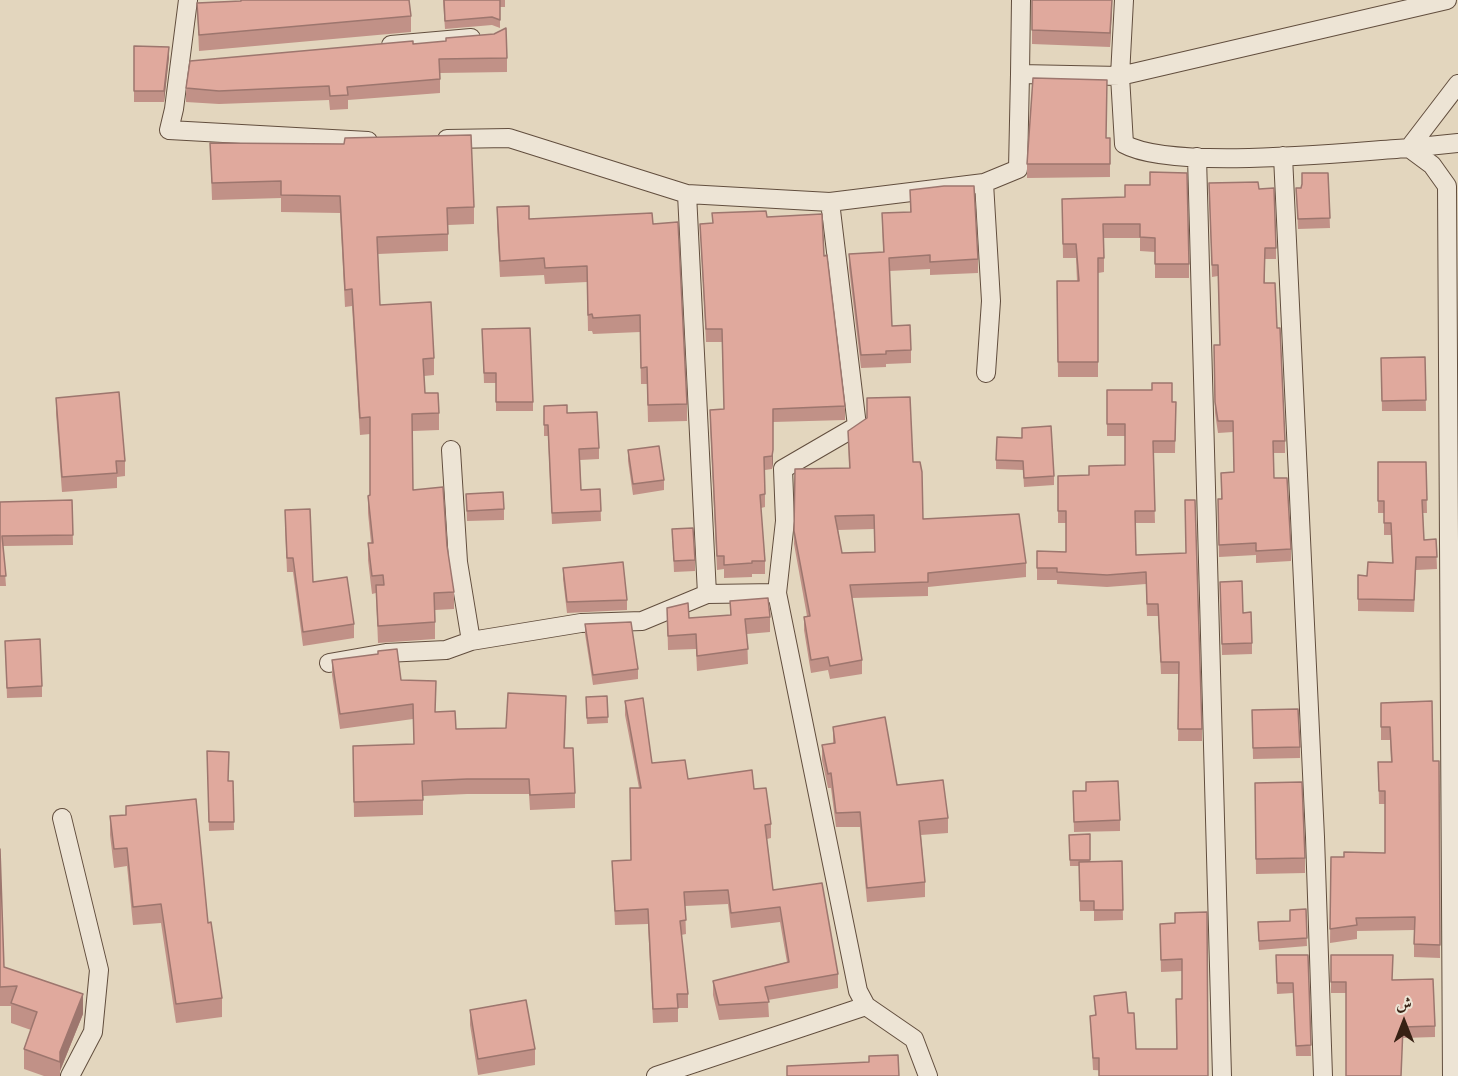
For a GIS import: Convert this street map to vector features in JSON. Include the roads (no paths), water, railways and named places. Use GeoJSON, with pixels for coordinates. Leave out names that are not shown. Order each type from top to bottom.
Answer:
{"type":"FeatureCollection","features":[{"type":"Feature","properties":{"kind":"street"},"geometry":{"type":"LineString","coordinates":[[188,0],[169,130],[385,141]]}},
{"type":"Feature","properties":{"kind":"street"},"geometry":{"type":"LineString","coordinates":[[430,140],[509,138],[687,194],[830,202],[984,183],[1018,170],[1021,0]]}},
{"type":"Feature","properties":{"kind":"street"},"geometry":{"type":"LineString","coordinates":[[1124,0],[1120,76],[1124,144],[1138,152],[1197,157],[1283,156],[1409,148],[1458,142]]}},
{"type":"Feature","properties":{"kind":"street"},"geometry":{"type":"LineString","coordinates":[[1020,74],[1120,76],[1447,0]]}},
{"type":"Feature","properties":{"kind":"street"},"geometry":{"type":"LineString","coordinates":[[377,46],[493,36]]}},
{"type":"Feature","properties":{"kind":"street"},"geometry":{"type":"LineString","coordinates":[[180,64],[203,62]]}},
{"type":"Feature","properties":{"kind":"street"},"geometry":{"type":"LineString","coordinates":[[1409,148],[1458,84]]}},
{"type":"Feature","properties":{"kind":"street"},"geometry":{"type":"LineString","coordinates":[[1409,148],[1431,165],[1447,186],[1452,1076]]}},
{"type":"Feature","properties":{"kind":"street"},"geometry":{"type":"LineString","coordinates":[[1283,156],[1315,837],[1323,1076]]}},
{"type":"Feature","properties":{"kind":"street"},"geometry":{"type":"LineString","coordinates":[[1197,157],[1222,1076]]}},
{"type":"Feature","properties":{"kind":"street"},"geometry":{"type":"LineString","coordinates":[[984,183],[991,301],[986,373]]}},
{"type":"Feature","properties":{"kind":"street"},"geometry":{"type":"LineString","coordinates":[[687,194],[707,594]]}},
{"type":"Feature","properties":{"kind":"street"},"geometry":{"type":"LineString","coordinates":[[830,202],[857,426],[783,469],[785,521],[777,593],[858,991],[866,1006],[914,1039],[928,1076]]}},
{"type":"Feature","properties":{"kind":"street"},"geometry":{"type":"LineString","coordinates":[[451,450],[458,562],[471,640]]}},
{"type":"Feature","properties":{"kind":"street"},"geometry":{"type":"LineString","coordinates":[[329,663],[386,653],[446,650],[471,640],[581,623],[642,621],[707,594],[777,593]]}},
{"type":"Feature","properties":{"kind":"street"},"geometry":{"type":"LineString","coordinates":[[62,818],[99,969],[93,1032],[70,1076]]}},
{"type":"Feature","properties":{"kind":"street"},"geometry":{"type":"LineString","coordinates":[[656,1076],[866,1006]]}}]}
